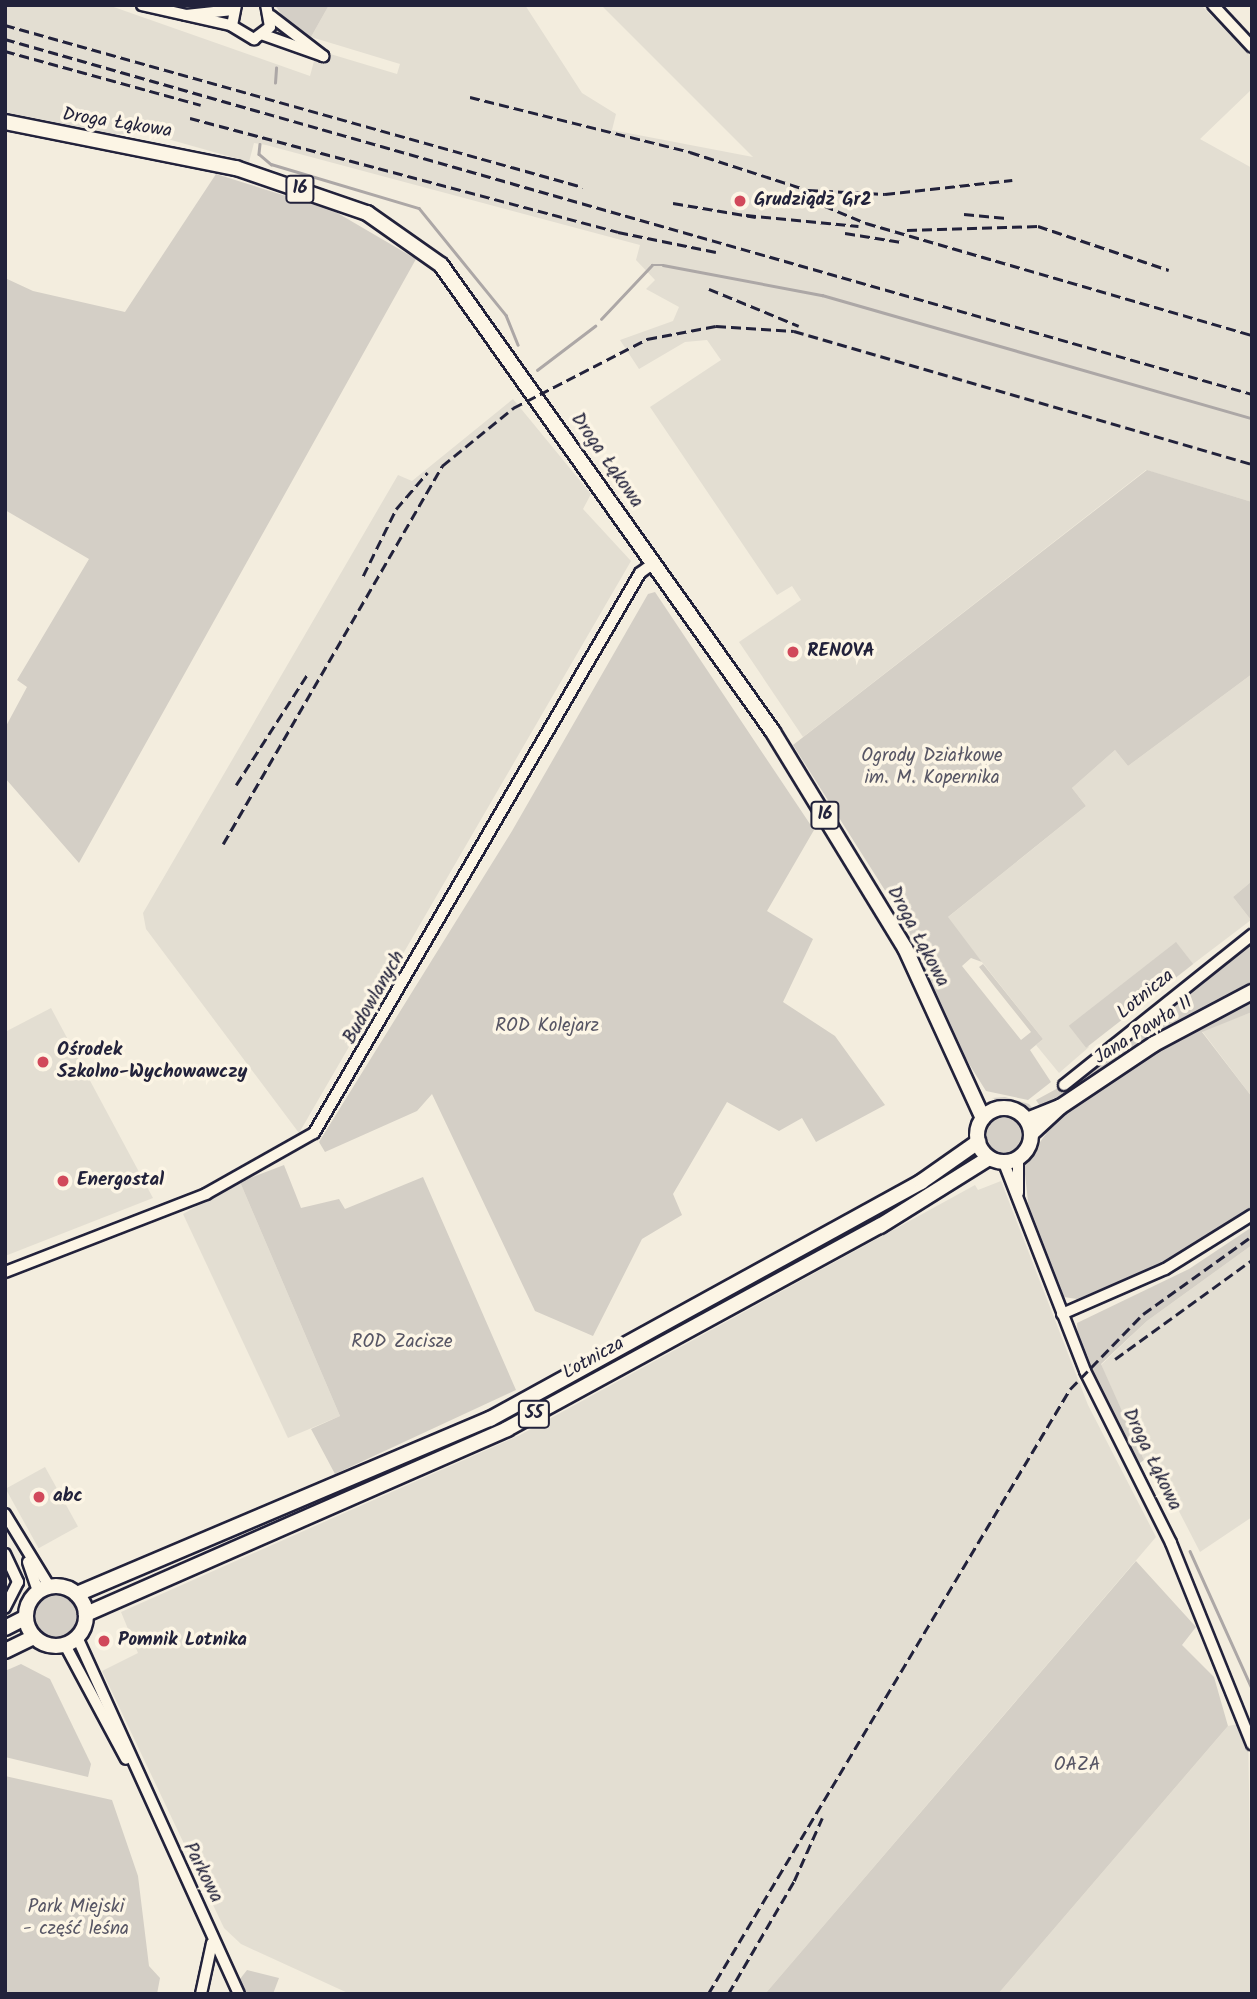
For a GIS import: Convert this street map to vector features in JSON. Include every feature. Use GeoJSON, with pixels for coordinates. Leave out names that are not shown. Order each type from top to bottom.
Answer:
{"type":"FeatureCollection","features":[{"type":"Feature","properties":{"kind":"main road","name":"Droga Łąkowa"},"geometry":{"type":"LineString","coordinates":[[5,122],[236,168],[368,213],[418,244],[462,291],[773,732],[869,887],[969,1083],[984,1118]]}},
{"type":"Feature","properties":{"kind":"main road","name":"Jana Pawła II"},"geometry":{"type":"LineString","coordinates":[[1029,1126],[1154,1044],[1252,992]]}},
{"type":"Feature","properties":{"kind":"main road","name":"Droga Łąkowa"},"geometry":{"type":"LineString","coordinates":[[969,1083],[996,1110]]}},
{"type":"Feature","properties":{"kind":"main road","name":"16"},"geometry":{"type":"LineString","coordinates":[[996,1110],[1010,1109],[1029,1126]]}},
{"type":"Feature","properties":{"kind":"main road"},"geometry":{"type":"LineString","coordinates":[[996,1110],[984,1118],[978,1142],[989,1158],[1011,1161],[1029,1126]]}},
{"type":"Feature","properties":{"kind":"main road","name":"Lotnicza"},"geometry":{"type":"LineString","coordinates":[[77,1594],[490,1419],[869,1211],[978,1142]]}},
{"type":"Feature","properties":{"kind":"main road","name":"Lotnicza"},"geometry":{"type":"LineString","coordinates":[[86,1614],[507,1429],[880,1226],[989,1158]]}},
{"type":"Feature","properties":{"kind":"main road"},"geometry":{"type":"LineString","coordinates":[[5,1628],[25,1618],[43,1589],[77,1594],[86,1614],[71,1641],[34,1637],[5,1651]]}},
{"type":"Feature","properties":{"kind":"main road"},"geometry":{"type":"LineString","coordinates":[[25,1618],[34,1637]]}},
{"type":"Feature","properties":{"kind":"street"},"geometry":{"type":"LineString","coordinates":[[142,5],[231,25],[247,39],[264,35],[323,56],[271,16],[266,5]]}},
{"type":"Feature","properties":{"kind":"street"},"geometry":{"type":"LineString","coordinates":[[178,15],[190,5]]}},
{"type":"Feature","properties":{"kind":"street"},"geometry":{"type":"LineString","coordinates":[[1213,5],[1252,47]]}},
{"type":"Feature","properties":{"kind":"street"},"geometry":{"type":"LineString","coordinates":[[178,15],[232,7],[231,25]]}},
{"type":"Feature","properties":{"kind":"street"},"geometry":{"type":"LineString","coordinates":[[264,35],[271,16]]}},
{"type":"Feature","properties":{"kind":"street","name":"Budowlanych"},"geometry":{"type":"LineString","coordinates":[[5,1272],[206,1194],[314,1133],[635,586],[654,563]]}},
{"type":"Feature","properties":{"kind":"street","name":"Lotnicza"},"geometry":{"type":"LineString","coordinates":[[1064,1085],[1252,935]]}},
{"type":"Feature","properties":{"kind":"street","name":"Droga Łąkowa"},"geometry":{"type":"LineString","coordinates":[[1011,1161],[1018,1193],[1062,1314],[1171,1543],[1251,1741]]}},
{"type":"Feature","properties":{"kind":"street"},"geometry":{"type":"LineString","coordinates":[[1062,1314],[1165,1269],[1252,1215]]}},
{"type":"Feature","properties":{"kind":"street"},"geometry":{"type":"LineString","coordinates":[[5,1514],[43,1589]]}},
{"type":"Feature","properties":{"kind":"street"},"geometry":{"type":"LineString","coordinates":[[5,1555],[18,1582],[5,1608]]}},
{"type":"Feature","properties":{"kind":"street","name":"Parkowa"},"geometry":{"type":"LineString","coordinates":[[71,1641],[133,1768],[212,1943],[239,1994]]}},
{"type":"Feature","properties":{"kind":"street"},"geometry":{"type":"LineString","coordinates":[[201,1994],[212,1943]]}},
{"type":"Feature","properties":{"kind":"shaded area"},"geometry":{"type":"Polygon","coordinates":[[[5,5],[108,5],[310,76],[317,50],[397,74],[400,64],[311,37],[329,5],[525,5],[582,93],[616,114],[612,130],[753,157],[601,5],[1201,5],[1252,58],[1252,89],[1200,139],[1252,168],[1252,502],[1146,470],[803,737],[739,642],[801,600],[792,586],[777,595],[650,407],[721,360],[707,340],[685,342],[639,369],[620,340],[673,321],[679,307],[646,289],[655,280],[636,260],[640,245],[266,145],[254,143],[249,162],[150,134],[93,134],[5,112],[5,5]]]}},
{"type":"Feature","properties":{"kind":"shaded area"},"geometry":{"type":"Polygon","coordinates":[[[513,399],[591,494],[583,509],[631,561],[299,1133],[146,929],[143,913],[398,475],[412,481],[513,399]]]}},
{"type":"Feature","properties":{"kind":"shaded area"},"geometry":{"type":"Polygon","coordinates":[[[1252,674],[1252,881],[1233,897],[1251,920],[1193,964],[1176,943],[1072,1027],[1089,1047],[1059,1073],[1036,1045],[1043,1039],[947,918],[1086,806],[1072,788],[1115,750],[1128,766],[1252,674]]]}},
{"type":"Feature","properties":{"kind":"shaded area"},"geometry":{"type":"Polygon","coordinates":[[[51,1008],[153,1198],[5,1256],[5,1032],[51,1008]]]}},
{"type":"Feature","properties":{"kind":"shaded area"},"geometry":{"type":"Polygon","coordinates":[[[1252,1012],[1252,1097],[1202,1031],[1252,1012]]]}},
{"type":"Feature","properties":{"kind":"shaded area"},"geometry":{"type":"Polygon","coordinates":[[[1001,1181],[1088,1405],[1156,1537],[765,1994],[350,1994],[241,1944],[224,1928],[102,1671],[138,1653],[121,1612],[520,1435],[975,1185],[978,1190],[1001,1181]]]}},
{"type":"Feature","properties":{"kind":"shaded area"},"geometry":{"type":"Polygon","coordinates":[[[240,1182],[340,1416],[288,1438],[183,1214],[240,1182]]]}},
{"type":"Feature","properties":{"kind":"shaded area"},"geometry":{"type":"Polygon","coordinates":[[[1252,1245],[1252,1517],[1200,1552],[1151,1457],[1144,1460],[1101,1365],[1147,1321],[1252,1245]]]}},
{"type":"Feature","properties":{"kind":"shaded area"},"geometry":{"type":"Polygon","coordinates":[[[45,1467],[78,1526],[39,1548],[6,1489],[45,1467]]]}},
{"type":"Feature","properties":{"kind":"shaded area"},"geometry":{"type":"Polygon","coordinates":[[[1248,1722],[1252,1994],[998,1994],[1228,1726],[1248,1722]]]}},
{"type":"Feature","properties":{"kind":"green space"},"geometry":{"type":"Polygon","coordinates":[[[275,5],[329,5],[311,37],[293,31],[275,5]]]}},
{"type":"Feature","properties":{"kind":"green space"},"geometry":{"type":"Polygon","coordinates":[[[216,174],[334,211],[416,259],[79,863],[5,778],[5,728],[27,687],[17,680],[89,559],[5,510],[5,278],[33,291],[125,312],[216,174]]]}},
{"type":"Feature","properties":{"kind":"green space","name":"Ogrody Działkowe im. M. Kopernika"},"geometry":{"type":"Polygon","coordinates":[[[1147,470],[1252,502],[1252,674],[1128,766],[1115,750],[1072,788],[1086,806],[948,917],[982,962],[971,958],[962,966],[1021,1040],[1031,1032],[979,967],[983,964],[1043,1039],[1030,1050],[1051,1082],[1028,1100],[986,1091],[954,1040],[905,922],[793,745],[1147,470]]]}},
{"type":"Feature","properties":{"kind":"green space","name":"ROD Kolejarz"},"geometry":{"type":"Polygon","coordinates":[[[655,592],[814,830],[767,911],[813,939],[783,1002],[835,1036],[885,1105],[816,1142],[802,1118],[779,1131],[727,1102],[673,1194],[682,1215],[642,1239],[593,1336],[535,1311],[432,1094],[417,1111],[325,1152],[319,1142],[512,831],[648,594],[655,592]]]}},
{"type":"Feature","properties":{"kind":"green space"},"geometry":{"type":"Polygon","coordinates":[[[1252,881],[1252,919],[1251,920],[1233,897],[1252,881]]]}},
{"type":"Feature","properties":{"kind":"green space"},"geometry":{"type":"Polygon","coordinates":[[[1176,942],[1193,964],[1086,1048],[1069,1026],[1176,942]]]}},
{"type":"Feature","properties":{"kind":"green space"},"geometry":{"type":"Polygon","coordinates":[[[1252,942],[1252,1012],[1202,1032],[1252,1097],[1252,1209],[1148,1270],[1077,1299],[1064,1297],[1029,1211],[1024,1165],[1052,1125],[1036,1100],[1095,1068],[1252,942]]]}},
{"type":"Feature","properties":{"kind":"green space"},"geometry":{"type":"Polygon","coordinates":[[[1005,1097],[1029,1104],[1035,1111],[992,1098],[1005,1097]]]}},
{"type":"Feature","properties":{"kind":"green space"},"geometry":{"type":"Polygon","coordinates":[[[1005,1114],[1020,1120],[1026,1135],[1020,1150],[1005,1156],[990,1150],[984,1135],[990,1120],[1005,1114]]]}},
{"type":"Feature","properties":{"kind":"green space","name":"ROD Zacisze"},"geometry":{"type":"Polygon","coordinates":[[[284,1165],[301,1208],[339,1199],[345,1209],[423,1177],[516,1390],[335,1474],[311,1429],[340,1416],[240,1182],[284,1165]]]}},
{"type":"Feature","properties":{"kind":"green space"},"geometry":{"type":"Polygon","coordinates":[[[1252,1227],[1252,1245],[1147,1321],[1101,1364],[1144,1460],[1137,1465],[1078,1339],[1077,1323],[1189,1269],[1252,1227]]]}},
{"type":"Feature","properties":{"kind":"green space","name":"OAZA"},"geometry":{"type":"Polygon","coordinates":[[[1136,1561],[1196,1627],[1182,1645],[1214,1677],[1228,1726],[998,1994],[765,1994],[1136,1561]]]}},
{"type":"Feature","properties":{"kind":"green space"},"geometry":{"type":"Polygon","coordinates":[[[55,1594],[70,1601],[77,1616],[70,1631],[55,1638],[40,1631],[33,1616],[40,1601],[55,1594]]]}},
{"type":"Feature","properties":{"kind":"green space"},"geometry":{"type":"Polygon","coordinates":[[[21,1664],[50,1679],[91,1764],[88,1777],[5,1757],[5,1671],[21,1664]]]}},
{"type":"Feature","properties":{"kind":"green space","name":"Park Miejski - część leśna"},"geometry":{"type":"Polygon","coordinates":[[[5,1776],[112,1800],[138,1876],[149,1966],[160,1978],[157,1994],[5,1994],[5,1776]]]}},
{"type":"Feature","properties":{"kind":"green space"},"geometry":{"type":"Polygon","coordinates":[[[247,1970],[279,1978],[273,1994],[246,1994],[240,1979],[247,1970]]]}},
{"type":"Feature","properties":{"kind":"waterway"},"geometry":{"type":"LineString","coordinates":[[275,83],[276,68]]}},
{"type":"Feature","properties":{"kind":"waterway"},"geometry":{"type":"LineString","coordinates":[[260,144],[259,154],[271,164],[419,208],[506,315],[518,345]]}},
{"type":"Feature","properties":{"kind":"waterway"},"geometry":{"type":"LineString","coordinates":[[601,319],[652,265],[663,265],[822,295],[1252,418]]}},
{"type":"Feature","properties":{"kind":"waterway"},"geometry":{"type":"LineString","coordinates":[[537,370],[595,326]]}},
{"type":"Feature","properties":{"kind":"waterway"},"geometry":{"type":"LineString","coordinates":[[1190,1551],[1252,1688]]}},
{"type":"Feature","properties":{"kind":"railway"},"geometry":{"type":"LineString","coordinates":[[5,25],[583,187]]}},
{"type":"Feature","properties":{"kind":"railway"},"geometry":{"type":"LineString","coordinates":[[5,39],[1252,394]]}},
{"type":"Feature","properties":{"kind":"railway"},"geometry":{"type":"LineString","coordinates":[[5,51],[201,105]]}},
{"type":"Feature","properties":{"kind":"railway"},"geometry":{"type":"LineString","coordinates":[[470,97],[690,152],[808,190],[885,194],[1012,180]]}},
{"type":"Feature","properties":{"kind":"railway"},"geometry":{"type":"LineString","coordinates":[[190,118],[618,232],[716,252]]}},
{"type":"Feature","properties":{"kind":"railway"},"geometry":{"type":"LineString","coordinates":[[796,194],[866,223],[1252,335]]}},
{"type":"Feature","properties":{"kind":"railway"},"geometry":{"type":"LineString","coordinates":[[673,203],[756,217]]}},
{"type":"Feature","properties":{"kind":"railway"},"geometry":{"type":"LineString","coordinates":[[964,214],[1006,218]]}},
{"type":"Feature","properties":{"kind":"railway"},"geometry":{"type":"LineString","coordinates":[[746,215],[858,226]]}},
{"type":"Feature","properties":{"kind":"railway"},"geometry":{"type":"LineString","coordinates":[[907,230],[1038,226],[1169,270]]}},
{"type":"Feature","properties":{"kind":"railway"},"geometry":{"type":"LineString","coordinates":[[845,233],[901,242]]}},
{"type":"Feature","properties":{"kind":"railway"},"geometry":{"type":"LineString","coordinates":[[709,289],[799,326]]}},
{"type":"Feature","properties":{"kind":"railway"},"geometry":{"type":"LineString","coordinates":[[223,844],[442,466],[513,408],[647,339],[716,326],[794,331],[1252,464]]}},
{"type":"Feature","properties":{"kind":"railway"},"geometry":{"type":"LineString","coordinates":[[363,576],[396,509],[427,473]]}},
{"type":"Feature","properties":{"kind":"railway"},"geometry":{"type":"LineString","coordinates":[[236,785],[307,675]]}},
{"type":"Feature","properties":{"kind":"railway"},"geometry":{"type":"LineString","coordinates":[[708,1994],[1070,1389],[1143,1314],[1252,1236]]}},
{"type":"Feature","properties":{"kind":"railway"},"geometry":{"type":"LineString","coordinates":[[1115,1359],[1252,1260]]}},
{"type":"Feature","properties":{"kind":"railway"},"geometry":{"type":"LineString","coordinates":[[728,1994],[794,1881],[822,1818]]}},
{"type":"Feature","properties":{"kind":"place","name":"Grudziądz Gr2"},"geometry":{"type":"Point","coordinates":[740,201]}},
{"type":"Feature","properties":{"kind":"place","name":"RENOVA"},"geometry":{"type":"Point","coordinates":[793,652]}},
{"type":"Feature","properties":{"kind":"place","name":"Ośrodek Szkolno-Wychowawczy"},"geometry":{"type":"Point","coordinates":[43,1062]}},
{"type":"Feature","properties":{"kind":"place","name":"Energostal"},"geometry":{"type":"Point","coordinates":[63,1181]}},
{"type":"Feature","properties":{"kind":"place","name":"abc"},"geometry":{"type":"Point","coordinates":[39,1497]}},
{"type":"Feature","properties":{"kind":"place","name":"Pomnik Lotnika"},"geometry":{"type":"Point","coordinates":[104,1641]}}]}
